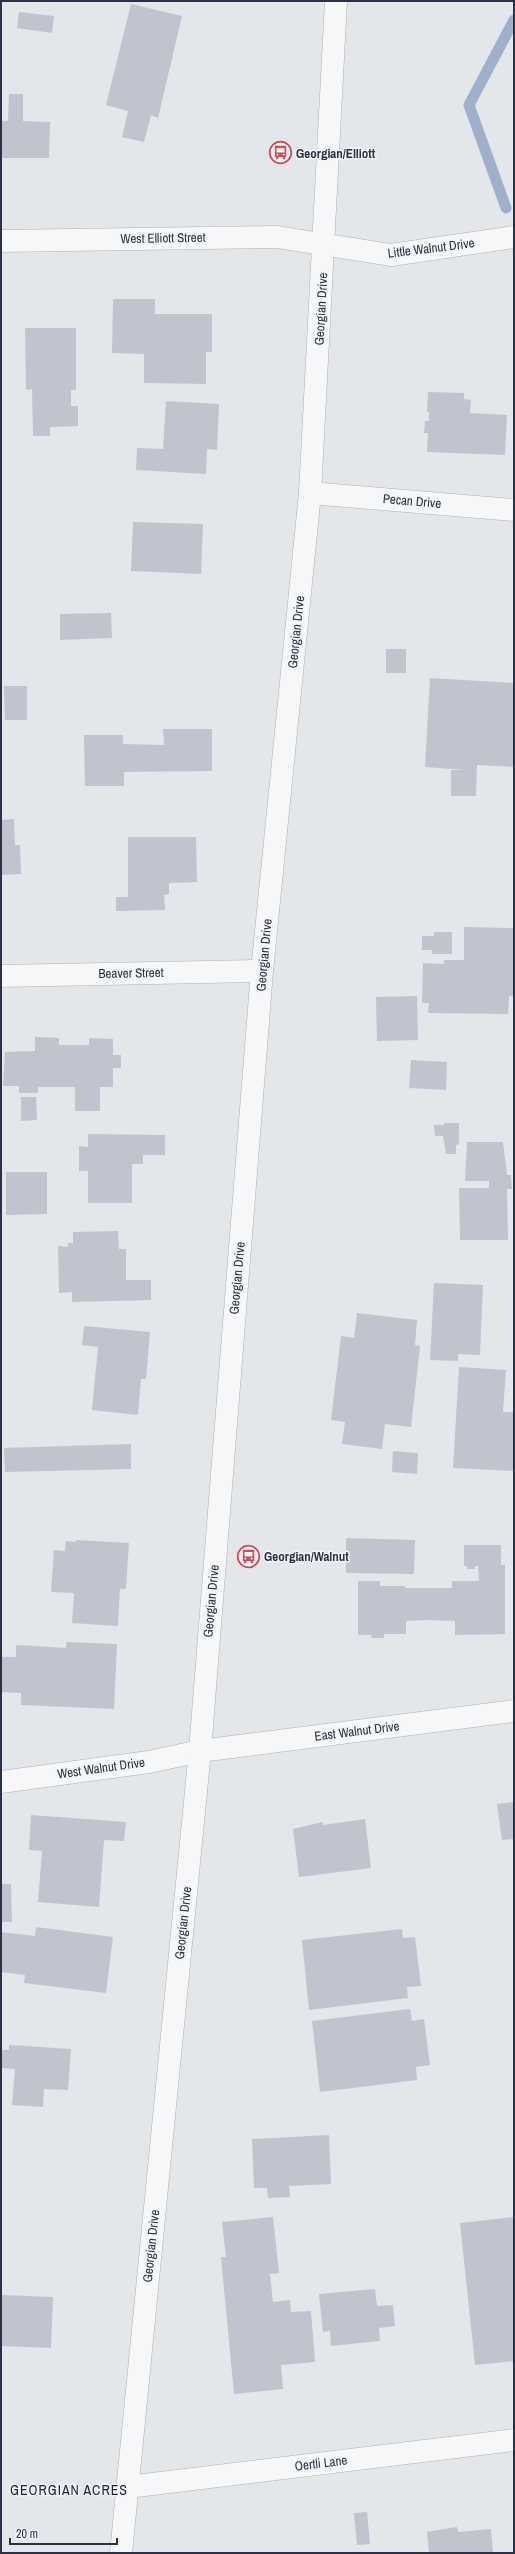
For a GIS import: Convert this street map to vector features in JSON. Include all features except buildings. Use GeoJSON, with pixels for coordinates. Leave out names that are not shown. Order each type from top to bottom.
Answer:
{"type":"FeatureCollection","features":[{"type":"Feature","properties":{"kind":"street","name":"Georgian Drive"},"geometry":{"type":"LineString","coordinates":[[121,2553],[200,1751],[262,971],[310,493],[336,1]]}},
{"type":"Feature","properties":{"kind":"street","name":"West Elliott Street"},"geometry":{"type":"LineString","coordinates":[[1,241],[277,237],[324,244]]}},
{"type":"Feature","properties":{"kind":"street","name":"Little Walnut Drive"},"geometry":{"type":"LineString","coordinates":[[324,244],[391,255],[514,237]]}},
{"type":"Feature","properties":{"kind":"street","name":"Pecan Drive"},"geometry":{"type":"LineString","coordinates":[[310,493],[514,510]]}},
{"type":"Feature","properties":{"kind":"street","name":"Beaver Street"},"geometry":{"type":"LineString","coordinates":[[1,976],[262,971]]}},
{"type":"Feature","properties":{"kind":"street","name":"East Walnut Drive"},"geometry":{"type":"LineString","coordinates":[[200,1751],[514,1711]]}},
{"type":"Feature","properties":{"kind":"street","name":"West Walnut Drive"},"geometry":{"type":"LineString","coordinates":[[1,1782],[149,1762],[200,1751]]}},
{"type":"Feature","properties":{"kind":"street","name":"Oertli Lane"},"geometry":{"type":"LineString","coordinates":[[128,2487],[514,2440]]}},
{"type":"Feature","properties":{"kind":"waterway"},"geometry":{"type":"LineString","coordinates":[[506,208],[469,105],[514,20]]}},
{"type":"Feature","properties":{"kind":"place","name":"Georgian/Elliott"},"geometry":{"type":"Point","coordinates":[281,153]}},
{"type":"Feature","properties":{"kind":"place","name":"Georgian/Walnut"},"geometry":{"type":"Point","coordinates":[248,1556]}},
{"type":"Feature","properties":{"kind":"district","name":"GEORGIAN ACRES"},"geometry":{"type":"Point","coordinates":[69,2490]}}]}
